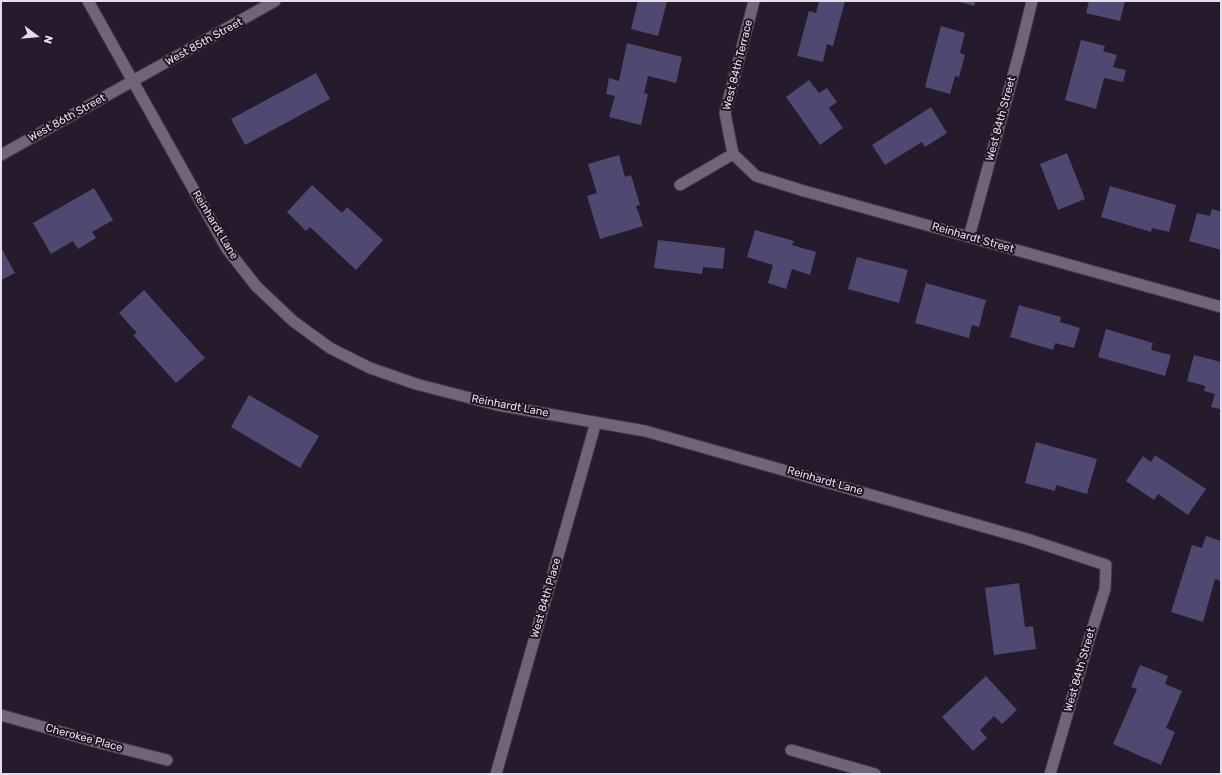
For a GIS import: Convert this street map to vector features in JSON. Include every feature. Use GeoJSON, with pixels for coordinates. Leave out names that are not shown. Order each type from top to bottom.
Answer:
{"type":"FeatureCollection","features":[{"type":"Feature","properties":{"kind":"street","name":"Reinhardt Lane"},"geometry":{"type":"LineString","coordinates":[[88,1],[132,82],[227,249],[256,286],[293,321],[330,348],[370,368],[416,384],[496,405],[653,433],[1027,539],[1106,565]]}},
{"type":"Feature","properties":{"kind":"street","name":"West 85th Street"},"geometry":{"type":"LineString","coordinates":[[132,82],[275,1]]}},
{"type":"Feature","properties":{"kind":"street","name":"West 84th Terrace"},"geometry":{"type":"LineString","coordinates":[[732,154],[725,113],[754,1]]}},
{"type":"Feature","properties":{"kind":"street","name":"West 84th Street"},"geometry":{"type":"LineString","coordinates":[[969,237],[1032,1]]}},
{"type":"Feature","properties":{"kind":"street","name":"West 86th Street"},"geometry":{"type":"LineString","coordinates":[[1,155],[132,82]]}},
{"type":"Feature","properties":{"kind":"street"},"geometry":{"type":"LineString","coordinates":[[680,186],[732,154]]}},
{"type":"Feature","properties":{"kind":"street","name":"Reinhardt Street"},"geometry":{"type":"LineString","coordinates":[[732,154],[756,176],[1221,307]]}},
{"type":"Feature","properties":{"kind":"street","name":"West 84th Place"},"geometry":{"type":"LineString","coordinates":[[496,774],[596,422]]}},
{"type":"Feature","properties":{"kind":"street","name":"West 84th Street"},"geometry":{"type":"LineString","coordinates":[[1050,774],[1105,589],[1106,565]]}},
{"type":"Feature","properties":{"kind":"street","name":"Cherokee Place"},"geometry":{"type":"LineString","coordinates":[[1,715],[167,760]]}},
{"type":"Feature","properties":{"kind":"street"},"geometry":{"type":"LineString","coordinates":[[791,750],[875,774]]}},
{"type":"Feature","properties":{"kind":"building"},"geometry":{"type":"Polygon","coordinates":[[[638,1],[667,1],[658,36],[631,29],[638,1]]]}},
{"type":"Feature","properties":{"kind":"building"},"geometry":{"type":"Polygon","coordinates":[[[819,1],[845,1],[833,46],[827,44],[823,62],[797,56],[809,11],[816,13],[819,1]]]}},
{"type":"Feature","properties":{"kind":"building"},"geometry":{"type":"Polygon","coordinates":[[[956,1],[976,1],[974,6],[956,1]]]}},
{"type":"Feature","properties":{"kind":"building"},"geometry":{"type":"Polygon","coordinates":[[[1089,1],[1125,1],[1120,21],[1086,13],[1089,1]]]}},
{"type":"Feature","properties":{"kind":"building"},"geometry":{"type":"Polygon","coordinates":[[[941,26],[965,33],[960,53],[965,55],[959,77],[955,76],[950,94],[925,87],[941,26]]]}},
{"type":"Feature","properties":{"kind":"building"},"geometry":{"type":"Polygon","coordinates":[[[1081,40],[1105,46],[1103,51],[1117,55],[1113,67],[1126,70],[1123,82],[1104,78],[1096,109],[1065,100],[1081,40]]]}},
{"type":"Feature","properties":{"kind":"building"},"geometry":{"type":"Polygon","coordinates":[[[627,43],[682,57],[676,83],[648,76],[644,93],[648,94],[641,125],[609,117],[615,96],[606,94],[609,78],[619,81],[627,43]]]}},
{"type":"Feature","properties":{"kind":"building"},"geometry":{"type":"Polygon","coordinates":[[[316,73],[330,99],[245,145],[231,119],[316,73]]]}},
{"type":"Feature","properties":{"kind":"building"},"geometry":{"type":"Polygon","coordinates":[[[809,80],[819,93],[827,88],[837,102],[829,108],[843,128],[820,145],[786,97],[809,80]]]}},
{"type":"Feature","properties":{"kind":"building"},"geometry":{"type":"Polygon","coordinates":[[[931,107],[947,133],[925,147],[922,142],[885,165],[872,145],[931,107]]]}},
{"type":"Feature","properties":{"kind":"building"},"geometry":{"type":"Polygon","coordinates":[[[1067,153],[1085,199],[1058,210],[1040,164],[1067,153]]]}},
{"type":"Feature","properties":{"kind":"building"},"geometry":{"type":"Polygon","coordinates":[[[619,155],[625,177],[631,175],[640,205],[636,206],[643,226],[600,239],[587,196],[597,193],[588,164],[619,155]]]}},
{"type":"Feature","properties":{"kind":"building"},"geometry":{"type":"Polygon","coordinates":[[[312,185],[342,213],[347,207],[383,240],[356,270],[310,227],[306,231],[287,212],[312,185]]]}},
{"type":"Feature","properties":{"kind":"building"},"geometry":{"type":"Polygon","coordinates":[[[1110,186],[1176,205],[1169,232],[1152,228],[1151,232],[1101,217],[1110,186]]]}},
{"type":"Feature","properties":{"kind":"building"},"geometry":{"type":"Polygon","coordinates":[[[94,188],[113,220],[92,232],[96,238],[78,249],[73,241],[51,254],[33,223],[94,188]]]}},
{"type":"Feature","properties":{"kind":"building"},"geometry":{"type":"Polygon","coordinates":[[[1212,209],[1221,212],[1221,250],[1189,241],[1197,213],[1210,216],[1212,209]]]}},
{"type":"Feature","properties":{"kind":"building"},"geometry":{"type":"Polygon","coordinates":[[[755,230],[794,241],[792,245],[816,252],[810,275],[792,269],[786,289],[768,283],[773,265],[747,257],[755,230]]]}},
{"type":"Feature","properties":{"kind":"building"},"geometry":{"type":"Polygon","coordinates":[[[658,240],[725,248],[723,269],[703,267],[702,274],[654,268],[658,240]]]}},
{"type":"Feature","properties":{"kind":"building"},"geometry":{"type":"Polygon","coordinates":[[[1,249],[15,273],[1,280],[1,249]]]}},
{"type":"Feature","properties":{"kind":"building"},"geometry":{"type":"Polygon","coordinates":[[[857,257],[908,270],[899,303],[848,289],[857,257]]]}},
{"type":"Feature","properties":{"kind":"building"},"geometry":{"type":"Polygon","coordinates":[[[926,283],[986,300],[979,327],[972,325],[969,338],[915,323],[926,283]]]}},
{"type":"Feature","properties":{"kind":"building"},"geometry":{"type":"Polygon","coordinates":[[[144,290],[205,358],[176,383],[133,335],[137,333],[119,313],[144,290]]]}},
{"type":"Feature","properties":{"kind":"building"},"geometry":{"type":"Polygon","coordinates":[[[1019,305],[1061,317],[1060,322],[1080,328],[1074,348],[1055,343],[1053,350],[1010,337],[1019,305]]]}},
{"type":"Feature","properties":{"kind":"building"},"geometry":{"type":"Polygon","coordinates":[[[1106,329],[1153,343],[1151,350],[1171,355],[1165,376],[1098,357],[1106,329]]]}},
{"type":"Feature","properties":{"kind":"building"},"geometry":{"type":"Polygon","coordinates":[[[1194,355],[1221,362],[1221,409],[1211,407],[1215,394],[1204,391],[1205,386],[1187,381],[1194,355]]]}},
{"type":"Feature","properties":{"kind":"building"},"geometry":{"type":"Polygon","coordinates":[[[249,395],[319,436],[300,468],[231,427],[249,395]]]}},
{"type":"Feature","properties":{"kind":"building"},"geometry":{"type":"Polygon","coordinates":[[[1036,442],[1097,459],[1087,494],[1056,485],[1055,491],[1025,483],[1036,442]]]}},
{"type":"Feature","properties":{"kind":"building"},"geometry":{"type":"Polygon","coordinates":[[[1155,455],[1206,489],[1188,515],[1158,494],[1154,500],[1126,481],[1143,456],[1151,462],[1155,455]]]}},
{"type":"Feature","properties":{"kind":"building"},"geometry":{"type":"Polygon","coordinates":[[[1206,536],[1221,541],[1221,581],[1215,579],[1203,622],[1171,612],[1192,545],[1202,548],[1206,536]]]}},
{"type":"Feature","properties":{"kind":"building"},"geometry":{"type":"Polygon","coordinates":[[[1019,583],[1025,627],[1033,626],[1036,649],[994,655],[985,588],[1019,583]]]}},
{"type":"Feature","properties":{"kind":"building"},"geometry":{"type":"Polygon","coordinates":[[[1140,665],[1168,676],[1165,684],[1182,691],[1166,728],[1175,732],[1161,765],[1113,744],[1137,689],[1131,687],[1140,665]]]}},
{"type":"Feature","properties":{"kind":"building"},"geometry":{"type":"Polygon","coordinates":[[[986,676],[1017,710],[1002,724],[994,716],[980,730],[987,738],[973,751],[942,717],[986,676]]]}}]}
